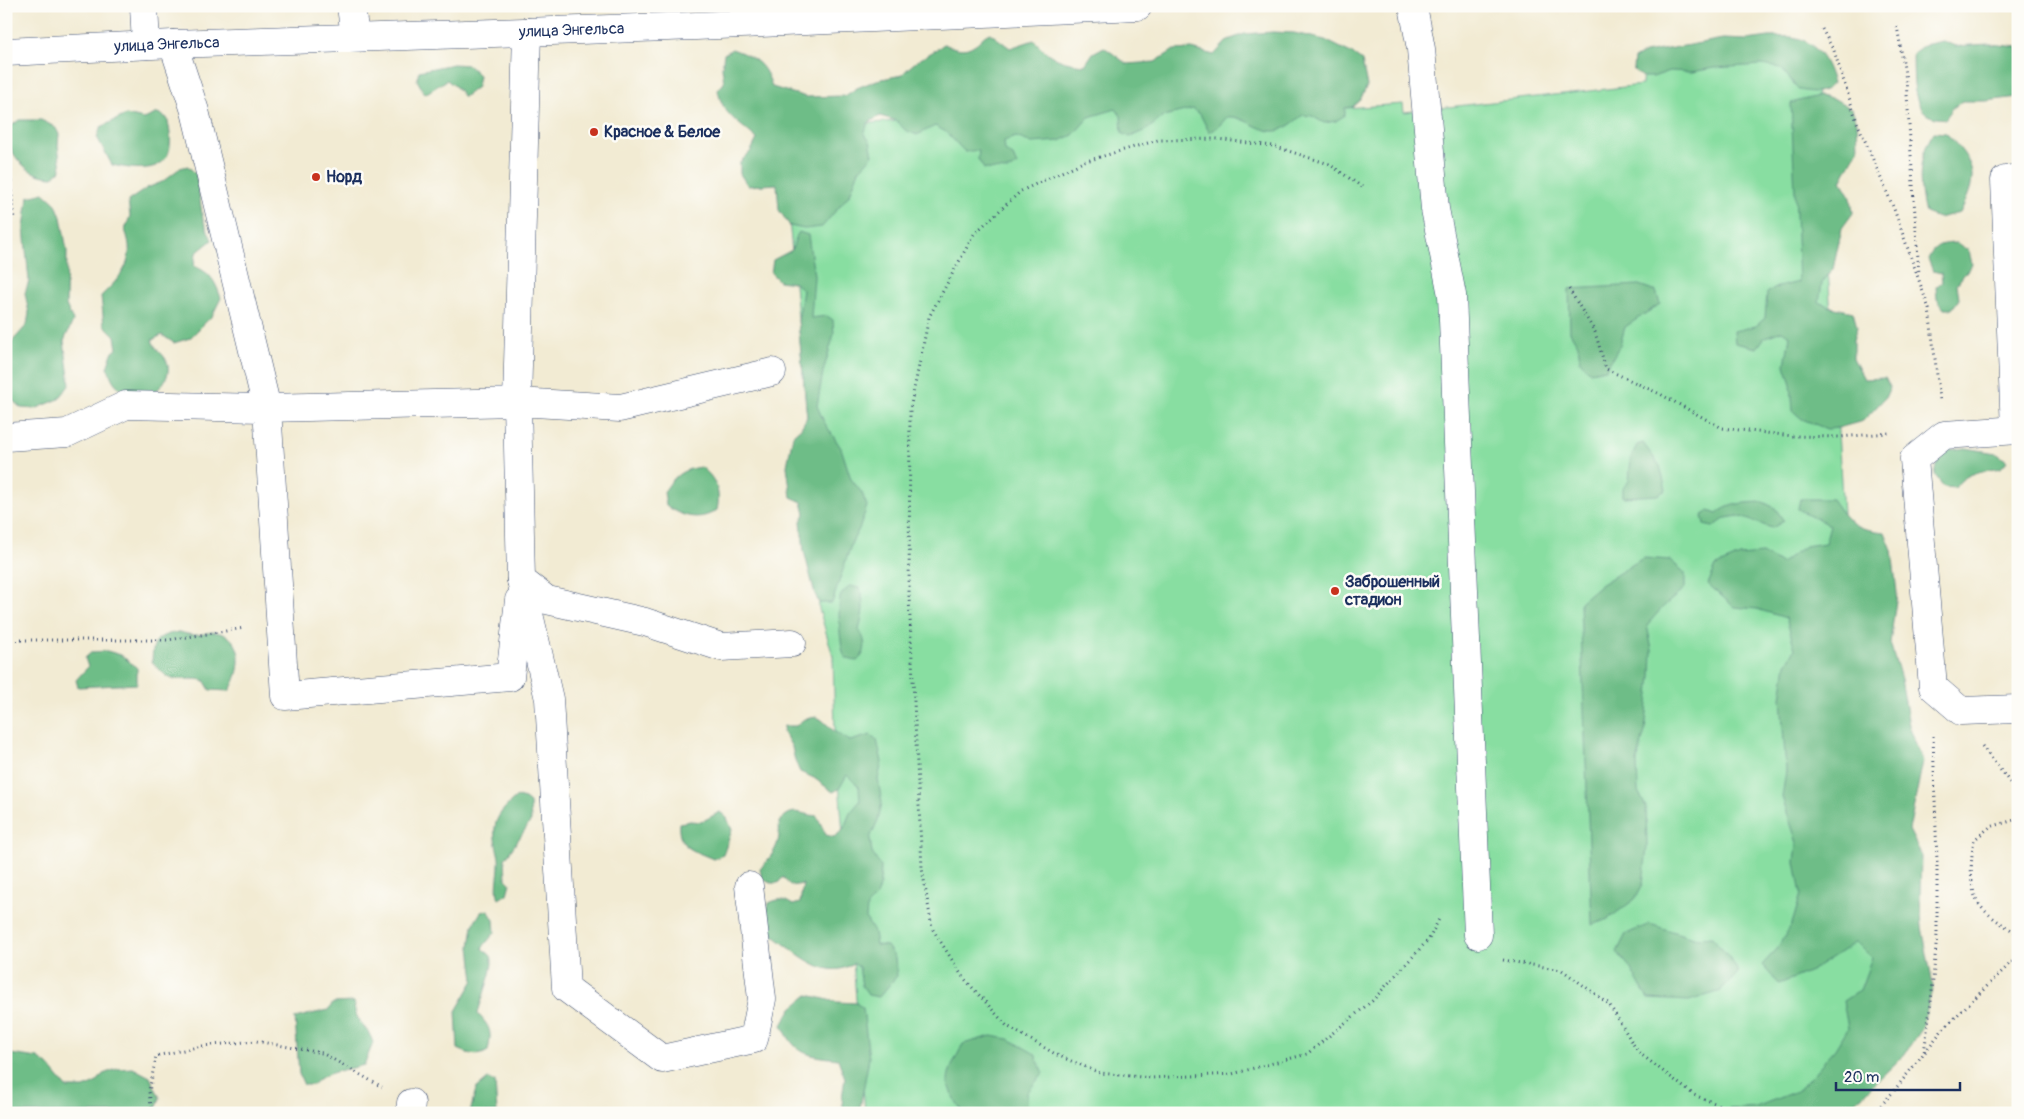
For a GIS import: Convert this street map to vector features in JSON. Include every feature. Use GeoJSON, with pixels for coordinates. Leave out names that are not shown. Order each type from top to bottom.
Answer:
{"type":"FeatureCollection","features":[{"type":"Feature","properties":{"kind":"street"},"geometry":{"type":"LineString","coordinates":[[144,6],[146,45]]}},
{"type":"Feature","properties":{"kind":"street"},"geometry":{"type":"LineString","coordinates":[[351,6],[355,38]]}},
{"type":"Feature","properties":{"kind":"street","name":"улица Энгельса"},"geometry":{"type":"LineString","coordinates":[[6,52],[146,45],[527,32],[606,18],[1138,6]]}},
{"type":"Feature","properties":{"kind":"street"},"geometry":{"type":"LineString","coordinates":[[1413,6],[1421,49],[1436,209],[1452,294],[1478,935]]}},
{"type":"Feature","properties":{"kind":"street"},"geometry":{"type":"LineString","coordinates":[[173,44],[195,111],[267,408],[285,696],[510,678],[522,580],[517,402],[527,32]]}},
{"type":"Feature","properties":{"kind":"street"},"geometry":{"type":"LineString","coordinates":[[2018,178],[2005,180],[2016,430],[1944,435],[1914,459],[1933,687],[1962,711],[2018,709]]}},
{"type":"Feature","properties":{"kind":"street"},"geometry":{"type":"LineString","coordinates":[[6,437],[67,433],[126,405],[267,408],[517,402],[620,408],[772,372]]}},
{"type":"Feature","properties":{"kind":"street"},"geometry":{"type":"LineString","coordinates":[[522,580],[547,600],[644,622],[721,647],[792,643]]}},
{"type":"Feature","properties":{"kind":"street"},"geometry":{"type":"LineString","coordinates":[[522,580],[549,699],[566,988],[662,1059],[754,1040],[762,999],[749,886]]}},
{"type":"Feature","properties":{"kind":"path"},"geometry":{"type":"LineString","coordinates":[[1897,26],[1906,80],[1919,280]]}},
{"type":"Feature","properties":{"kind":"path"},"geometry":{"type":"LineString","coordinates":[[1569,289],[1595,332],[1606,369],[1660,394],[1722,428],[1793,436],[1839,437],[1891,432],[1944,435],[1929,309],[1894,209],[1857,122],[1834,51],[1822,29]]}},
{"type":"Feature","properties":{"kind":"path"},"geometry":{"type":"LineString","coordinates":[[6,121],[14,220]]}},
{"type":"Feature","properties":{"kind":"path"},"geometry":{"type":"LineString","coordinates":[[1362,187],[1329,164],[1273,146],[1217,139],[1158,140],[1083,162],[1021,191],[974,234],[929,317],[910,409],[909,597],[922,868],[932,928],[962,976],[1007,1026],[1057,1055],[1100,1073],[1151,1078],[1232,1074],[1307,1054],[1372,1001],[1429,939],[1441,914]]}},
{"type":"Feature","properties":{"kind":"path"},"geometry":{"type":"LineString","coordinates":[[6,640],[168,640],[280,622]]}},
{"type":"Feature","properties":{"kind":"path"},"geometry":{"type":"LineString","coordinates":[[1924,1053],[1937,935],[1933,687]]}},
{"type":"Feature","properties":{"kind":"path"},"geometry":{"type":"LineString","coordinates":[[1962,711],[1985,752],[2018,793]]}},
{"type":"Feature","properties":{"kind":"path"},"geometry":{"type":"LineString","coordinates":[[2018,819],[1990,827],[1974,840],[1970,866],[1976,900],[1996,921],[2018,934]]}},
{"type":"Feature","properties":{"kind":"path"},"geometry":{"type":"LineString","coordinates":[[1478,935],[1487,954],[1506,962],[1562,970],[1609,1004],[1638,1052],[1694,1095],[1740,1113]]}},
{"type":"Feature","properties":{"kind":"path"},"geometry":{"type":"LineString","coordinates":[[1874,1113],[1894,1092],[1943,1029],[2018,956]]}},
{"type":"Feature","properties":{"kind":"path"},"geometry":{"type":"LineString","coordinates":[[152,1113],[149,1092],[156,1056],[202,1046],[256,1041],[322,1053],[410,1108]]}},
{"type":"Feature","properties":{"kind":"green space"},"geometry":{"type":"Polygon","coordinates":[[[990,33],[1010,48],[1034,40],[1045,51],[1056,58],[1069,63],[1085,65],[1093,53],[1104,47],[1127,64],[1155,62],[1174,50],[1192,49],[1214,55],[1228,40],[1245,34],[1294,33],[1325,40],[1351,53],[1362,61],[1367,86],[1360,100],[1352,107],[1345,108],[1345,115],[1336,121],[1324,123],[1312,116],[1303,115],[1286,128],[1276,131],[1262,129],[1234,117],[1227,117],[1218,127],[1209,132],[1200,114],[1193,109],[1164,116],[1148,129],[1130,137],[1122,133],[1121,116],[1116,109],[1089,117],[1073,135],[1060,141],[1032,143],[1016,137],[1004,141],[1005,151],[1013,156],[1017,165],[1008,170],[984,169],[978,159],[979,150],[965,152],[946,132],[935,126],[917,135],[905,130],[897,121],[880,116],[868,123],[864,134],[870,141],[873,155],[859,170],[850,194],[822,227],[804,229],[790,226],[779,210],[777,184],[748,186],[740,174],[740,162],[751,151],[757,139],[727,112],[720,99],[718,90],[724,83],[722,67],[724,54],[732,49],[758,62],[766,72],[772,87],[806,97],[845,96],[857,88],[877,80],[902,75],[917,61],[944,44],[963,49],[970,47],[990,33]]]}},
{"type":"Feature","properties":{"kind":"green space"},"geometry":{"type":"Polygon","coordinates":[[[1769,37],[1794,37],[1811,45],[1825,62],[1833,83],[1822,91],[1799,90],[1781,68],[1762,65],[1714,68],[1692,72],[1670,71],[1653,77],[1643,77],[1633,69],[1634,59],[1645,53],[1723,39],[1747,40],[1769,37]]]}},
{"type":"Feature","properties":{"kind":"green space"},"geometry":{"type":"Polygon","coordinates":[[[1943,41],[1955,46],[1990,44],[2018,47],[2018,97],[1986,101],[1962,101],[1953,108],[1945,119],[1935,118],[1926,113],[1920,106],[1915,90],[1913,53],[1924,45],[1943,41]]]}},
{"type":"Feature","properties":{"kind":"green space","name":"Заброшенный стадион"},"geometry":{"type":"Polygon","coordinates":[[[1815,55],[1847,579],[1915,1007],[1766,1113],[865,1113],[835,732],[833,656],[819,609],[807,417],[781,131],[1344,82],[1345,108],[1403,104],[1404,112],[1642,85],[1643,63],[1815,55]]]}},
{"type":"Feature","properties":{"kind":"green space"},"geometry":{"type":"Polygon","coordinates":[[[453,64],[468,65],[479,75],[477,87],[464,97],[447,80],[425,94],[417,80],[419,71],[453,64]]]}},
{"type":"Feature","properties":{"kind":"green space"},"geometry":{"type":"Polygon","coordinates":[[[1818,96],[1833,98],[1852,109],[1857,122],[1858,149],[1841,181],[1851,198],[1853,213],[1842,228],[1833,269],[1822,283],[1819,302],[1853,312],[1857,327],[1853,340],[1853,358],[1864,379],[1885,378],[1890,387],[1885,398],[1863,421],[1827,429],[1802,419],[1793,411],[1791,384],[1785,365],[1790,336],[1782,331],[1765,337],[1757,348],[1735,343],[1734,331],[1756,326],[1765,318],[1767,293],[1774,288],[1799,282],[1791,103],[1818,96]]]}},
{"type":"Feature","properties":{"kind":"green space"},"geometry":{"type":"Polygon","coordinates":[[[158,113],[167,118],[170,135],[170,148],[160,164],[140,168],[112,165],[97,137],[101,127],[126,115],[144,119],[158,113]]]}},
{"type":"Feature","properties":{"kind":"green space"},"geometry":{"type":"Polygon","coordinates":[[[19,120],[41,120],[55,127],[59,134],[58,145],[61,170],[53,177],[31,171],[15,156],[9,144],[6,130],[19,120]]]}},
{"type":"Feature","properties":{"kind":"green space"},"geometry":{"type":"Polygon","coordinates":[[[1934,132],[1946,133],[1956,144],[1968,161],[1972,178],[1960,213],[1938,218],[1925,213],[1920,181],[1924,151],[1934,132]]]}},
{"type":"Feature","properties":{"kind":"green space"},"geometry":{"type":"Polygon","coordinates":[[[188,166],[196,174],[203,220],[212,240],[196,253],[194,266],[212,278],[221,298],[212,316],[190,338],[174,343],[162,335],[152,340],[167,362],[167,376],[162,385],[151,393],[145,395],[131,394],[114,382],[107,368],[112,353],[117,349],[115,336],[104,325],[101,296],[121,274],[128,259],[129,250],[125,230],[130,216],[128,201],[147,188],[162,182],[180,168],[188,166]]]}},
{"type":"Feature","properties":{"kind":"green space"},"geometry":{"type":"Polygon","coordinates":[[[44,193],[56,204],[61,217],[67,251],[66,305],[73,321],[64,341],[70,384],[59,399],[35,409],[21,408],[9,397],[6,384],[6,359],[9,345],[27,325],[29,313],[25,293],[29,281],[24,228],[28,197],[44,193]]]}},
{"type":"Feature","properties":{"kind":"green space"},"geometry":{"type":"Polygon","coordinates":[[[799,232],[808,235],[814,276],[811,318],[827,316],[833,320],[834,334],[823,372],[817,406],[824,422],[841,448],[851,479],[862,493],[867,506],[860,527],[852,542],[832,603],[819,603],[815,594],[804,551],[801,521],[805,514],[802,502],[791,497],[787,466],[793,435],[801,428],[807,417],[798,321],[803,290],[795,283],[779,281],[771,273],[773,260],[792,250],[799,232]]]}},
{"type":"Feature","properties":{"kind":"green space"},"geometry":{"type":"Polygon","coordinates":[[[1957,243],[1969,251],[1972,264],[1957,284],[1959,299],[1952,309],[1944,309],[1937,299],[1936,287],[1942,282],[1941,273],[1933,271],[1928,259],[1939,245],[1957,243]]]}},
{"type":"Feature","properties":{"kind":"green space"},"geometry":{"type":"Polygon","coordinates":[[[1639,285],[1656,291],[1660,304],[1625,327],[1620,345],[1606,369],[1590,372],[1580,361],[1578,345],[1570,332],[1569,289],[1639,285]]]}},
{"type":"Feature","properties":{"kind":"green space"},"geometry":{"type":"Polygon","coordinates":[[[1643,443],[1660,466],[1666,490],[1657,495],[1623,497],[1623,488],[1629,481],[1631,458],[1637,445],[1643,443]]]}},
{"type":"Feature","properties":{"kind":"green space"},"geometry":{"type":"Polygon","coordinates":[[[1966,448],[1996,453],[2007,461],[2001,468],[1969,475],[1955,488],[1944,487],[1935,475],[1938,461],[1949,450],[1966,448]]]}},
{"type":"Feature","properties":{"kind":"green space"},"geometry":{"type":"Polygon","coordinates":[[[701,467],[714,481],[718,491],[717,510],[711,514],[697,517],[678,513],[666,505],[664,492],[671,482],[679,474],[701,467]]]}},
{"type":"Feature","properties":{"kind":"green space"},"geometry":{"type":"Polygon","coordinates":[[[1800,499],[1832,499],[1848,520],[1854,524],[1866,529],[1885,532],[1892,550],[1897,593],[1890,643],[1901,679],[1910,731],[1923,761],[1909,830],[1921,854],[1920,898],[1922,927],[1933,986],[1922,1029],[1904,1055],[1844,1113],[1711,1113],[1756,1107],[1799,1090],[1835,1049],[1848,1028],[1843,1001],[1860,990],[1872,958],[1856,942],[1811,971],[1779,984],[1762,965],[1776,950],[1792,924],[1801,894],[1795,862],[1797,843],[1782,797],[1786,771],[1781,698],[1786,664],[1795,649],[1786,618],[1757,609],[1734,607],[1708,584],[1716,566],[1740,556],[1762,554],[1781,563],[1805,546],[1825,543],[1830,525],[1798,509],[1800,499]]]}},
{"type":"Feature","properties":{"kind":"green space"},"geometry":{"type":"Polygon","coordinates":[[[1763,502],[1775,508],[1784,521],[1772,528],[1738,516],[1726,518],[1713,527],[1704,525],[1702,516],[1709,511],[1717,514],[1733,505],[1763,502]]]}},
{"type":"Feature","properties":{"kind":"green space"},"geometry":{"type":"Polygon","coordinates":[[[1643,558],[1670,560],[1685,573],[1685,588],[1663,607],[1647,625],[1652,650],[1651,676],[1645,731],[1637,762],[1638,791],[1646,807],[1647,847],[1643,884],[1635,899],[1608,919],[1592,925],[1580,602],[1600,585],[1643,558]]]}},
{"type":"Feature","properties":{"kind":"green space"},"geometry":{"type":"Polygon","coordinates":[[[849,586],[860,588],[863,599],[859,630],[865,646],[863,654],[857,661],[845,657],[840,635],[840,600],[841,595],[849,586]]]}},
{"type":"Feature","properties":{"kind":"green space"},"geometry":{"type":"Polygon","coordinates":[[[179,632],[195,635],[214,632],[232,640],[239,655],[239,664],[234,683],[229,691],[210,690],[204,680],[168,677],[152,662],[153,649],[157,640],[165,635],[179,632]]]}},
{"type":"Feature","properties":{"kind":"green space"},"geometry":{"type":"Polygon","coordinates":[[[107,651],[121,655],[137,668],[137,684],[78,687],[76,680],[88,667],[85,658],[92,652],[107,651]]]}},
{"type":"Feature","properties":{"kind":"green space"},"geometry":{"type":"Polygon","coordinates":[[[817,717],[835,732],[850,741],[871,735],[877,740],[882,762],[878,779],[882,803],[878,820],[870,838],[872,853],[881,867],[880,883],[876,897],[867,906],[866,919],[874,932],[876,945],[887,946],[895,958],[897,976],[879,997],[868,995],[862,986],[859,967],[853,963],[845,968],[828,969],[810,962],[777,939],[771,932],[768,923],[769,903],[776,900],[784,900],[793,905],[800,903],[803,884],[790,886],[783,877],[778,883],[771,883],[762,879],[760,869],[778,843],[779,822],[788,814],[796,812],[817,816],[826,835],[834,837],[843,830],[850,813],[860,801],[859,787],[847,775],[839,789],[833,792],[814,778],[800,772],[792,747],[783,731],[784,726],[796,726],[804,719],[817,717]]]}},
{"type":"Feature","properties":{"kind":"green space"},"geometry":{"type":"Polygon","coordinates":[[[517,797],[525,799],[530,803],[531,821],[505,859],[506,879],[510,883],[507,894],[499,899],[497,886],[499,859],[495,836],[496,823],[506,807],[517,797]]]}},
{"type":"Feature","properties":{"kind":"green space"},"geometry":{"type":"Polygon","coordinates":[[[720,812],[727,818],[732,830],[723,855],[713,859],[693,850],[684,843],[679,831],[679,823],[701,822],[720,812]]]}},
{"type":"Feature","properties":{"kind":"green space"},"geometry":{"type":"Polygon","coordinates":[[[488,910],[494,920],[495,932],[482,948],[491,956],[492,961],[490,975],[478,1014],[488,1027],[490,1039],[488,1051],[473,1054],[458,1049],[456,1011],[474,980],[470,947],[473,925],[481,912],[488,910]]]}},
{"type":"Feature","properties":{"kind":"green space"},"geometry":{"type":"Polygon","coordinates":[[[1650,924],[1693,938],[1712,937],[1730,959],[1738,973],[1721,991],[1689,1001],[1648,999],[1629,966],[1617,952],[1626,934],[1650,924]]]}},
{"type":"Feature","properties":{"kind":"green space"},"geometry":{"type":"Polygon","coordinates":[[[808,995],[837,1002],[856,1003],[863,1008],[869,1058],[859,1113],[844,1113],[842,1098],[845,1078],[838,1059],[810,1055],[804,1052],[792,1043],[782,1025],[792,1008],[808,995]]]}},
{"type":"Feature","properties":{"kind":"green space"},"geometry":{"type":"Polygon","coordinates":[[[354,1002],[357,1016],[373,1043],[364,1065],[329,1074],[312,1085],[304,1085],[299,1074],[295,1018],[328,1010],[333,1003],[354,1002]]]}},
{"type":"Feature","properties":{"kind":"green space"},"geometry":{"type":"Polygon","coordinates":[[[991,1036],[1009,1039],[1035,1054],[1043,1073],[1027,1093],[1028,1113],[964,1113],[951,1093],[948,1079],[963,1044],[991,1036]]]}},
{"type":"Feature","properties":{"kind":"green space"},"geometry":{"type":"Polygon","coordinates":[[[6,1055],[38,1058],[48,1065],[67,1088],[84,1088],[97,1082],[103,1074],[117,1069],[133,1068],[150,1077],[160,1098],[154,1113],[6,1113],[6,1055]]]}},
{"type":"Feature","properties":{"kind":"green space"},"geometry":{"type":"Polygon","coordinates":[[[488,1079],[495,1082],[497,1113],[470,1113],[476,1089],[488,1079]]]}},
{"type":"Feature","properties":{"kind":"place","name":"Красное & Белое"},"geometry":{"type":"Point","coordinates":[594,132]}},
{"type":"Feature","properties":{"kind":"place","name":"Норд"},"geometry":{"type":"Point","coordinates":[316,177]}},
{"type":"Feature","properties":{"kind":"place","name":"Заброшенный стадион"},"geometry":{"type":"Point","coordinates":[1335,591]}}]}
